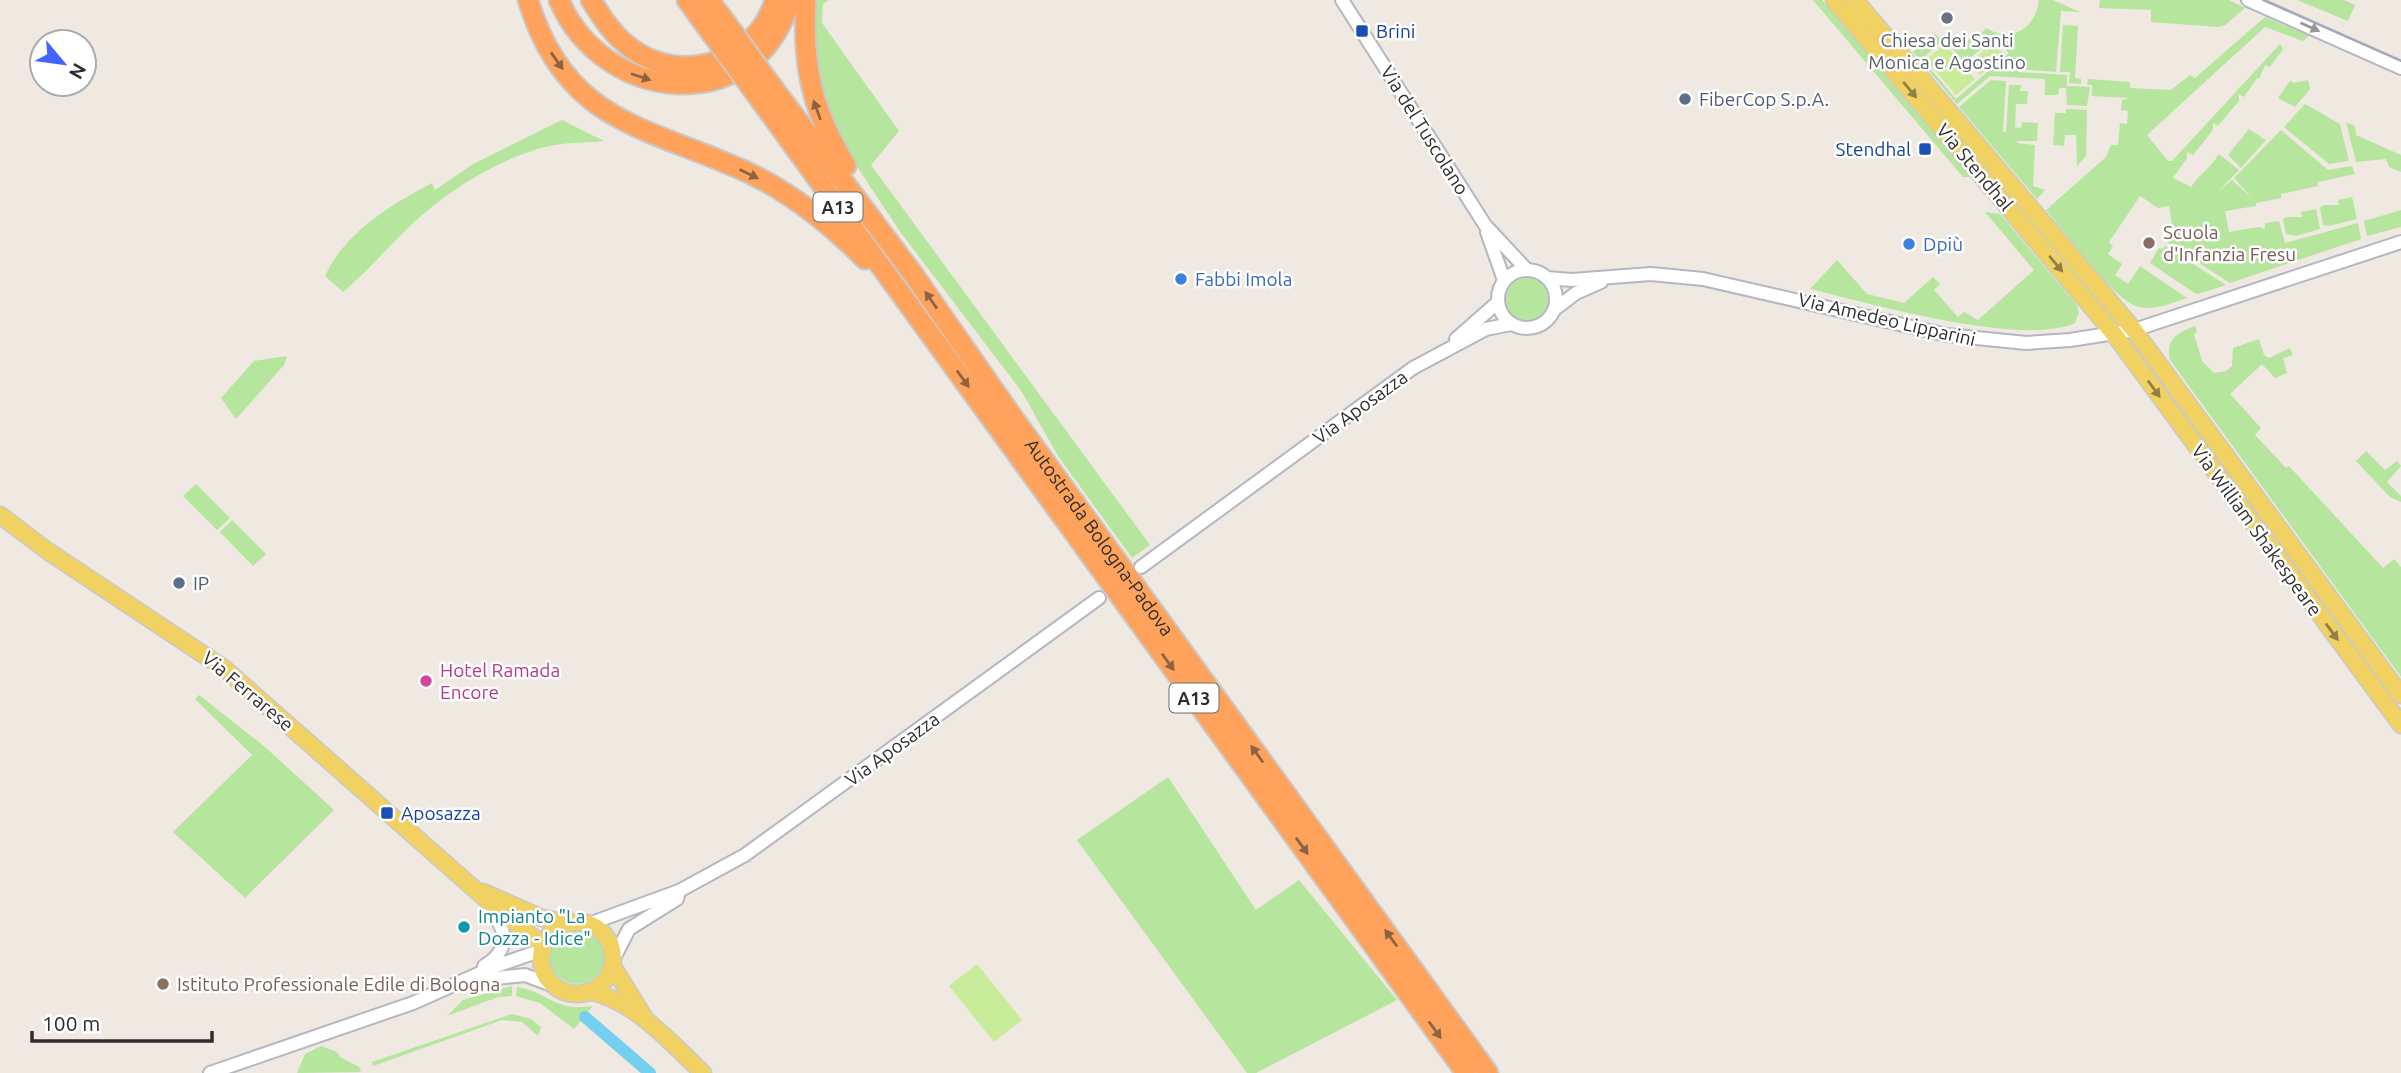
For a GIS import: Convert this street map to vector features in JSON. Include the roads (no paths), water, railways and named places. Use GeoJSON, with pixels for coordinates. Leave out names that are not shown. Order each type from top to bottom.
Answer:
{"type":"FeatureCollection","features":[{"type":"Feature","properties":{"kind":"highway"},"geometry":{"type":"LineString","coordinates":[[528,0],[534,20],[552,55],[592,101],[625,124],[752,175],[800,204],[853,247],[922,323]]}},
{"type":"Feature","properties":{"kind":"highway"},"geometry":{"type":"LineString","coordinates":[[559,0],[574,31],[604,60],[645,80],[677,84],[722,76],[748,62],[772,38],[789,0]]}},
{"type":"Feature","properties":{"kind":"highway"},"geometry":{"type":"LineString","coordinates":[[591,0],[623,42],[649,59],[676,66],[705,65],[736,53],[762,29],[775,0]]}},
{"type":"Feature","properties":{"kind":"highway","name":"Autostrada Bologna-Padova"},"geometry":{"type":"LineString","coordinates":[[687,0],[719,29],[913,274],[1020,427],[1488,1073]]}},
{"type":"Feature","properties":{"kind":"highway","name":"Autostrada Bologna-Padova"},"geometry":{"type":"LineString","coordinates":[[709,0],[719,29]]}},
{"type":"Feature","properties":{"kind":"highway"},"geometry":{"type":"LineString","coordinates":[[806,0],[807,66],[816,109],[844,164],[913,274]]}},
{"type":"Feature","properties":{"kind":"highway","name":"Autostrada Bologna-Padova"},"geometry":{"type":"LineString","coordinates":[[761,85],[922,323],[1466,1073]]}},
{"type":"Feature","properties":{"kind":"main road","name":"Via Stendhal"},"geometry":{"type":"LineString","coordinates":[[1834,0],[2114,334]]}},
{"type":"Feature","properties":{"kind":"main road","name":"Via Stendhal"},"geometry":{"type":"LineString","coordinates":[[1855,0],[2134,330]]}},
{"type":"Feature","properties":{"kind":"main road","name":"Via William Shakespeare"},"geometry":{"type":"LineString","coordinates":[[2134,330],[2401,695]]}},
{"type":"Feature","properties":{"kind":"main road","name":"Via William Shakespeare"},"geometry":{"type":"LineString","coordinates":[[2114,334],[2401,725]]}},
{"type":"Feature","properties":{"kind":"main road","name":"Via Ferrarese"},"geometry":{"type":"LineString","coordinates":[[0,515],[41,547],[225,668],[542,948]]}},
{"type":"Feature","properties":{"kind":"main road","name":"Via Ferrarese"},"geometry":{"type":"LineString","coordinates":[[478,891],[494,895],[542,918],[568,923]]}},
{"type":"Feature","properties":{"kind":"main road"},"geometry":{"type":"LineString","coordinates":[[613,963],[602,984],[590,991],[575,994],[557,987],[544,972],[542,948],[553,931],[568,923],[589,923],[607,938],[613,963],[645,1019]]}},
{"type":"Feature","properties":{"kind":"main road"},"geometry":{"type":"LineString","coordinates":[[590,991],[614,999],[645,1019],[702,1073]]}},
{"type":"Feature","properties":{"kind":"street","name":"Via del Tuscolano"},"geometry":{"type":"LineString","coordinates":[[1342,0],[1485,225]]}},
{"type":"Feature","properties":{"kind":"street"},"geometry":{"type":"LineString","coordinates":[[2248,0],[2401,68]]}},
{"type":"Feature","properties":{"kind":"street"},"geometry":{"type":"LineString","coordinates":[[1485,225],[1527,270],[1547,278],[1556,292],[1555,309],[1549,319],[1539,326],[1526,329],[1511,324],[1502,314],[1498,302],[1504,280],[1485,225]]}},
{"type":"Feature","properties":{"kind":"street","name":"Via Amedeo Lipparini"},"geometry":{"type":"LineString","coordinates":[[1547,278],[1562,280],[1651,274],[1703,279],[1979,341],[2044,342],[2134,330],[2401,242]]}},
{"type":"Feature","properties":{"kind":"street"},"geometry":{"type":"LineString","coordinates":[[1504,280],[1514,273],[1527,270]]}},
{"type":"Feature","properties":{"kind":"street","name":"Via Amedeo Lipparini"},"geometry":{"type":"LineString","coordinates":[[1555,309],[1576,293],[1611,277]]}},
{"type":"Feature","properties":{"kind":"street","name":"Via Aposazza"},"geometry":{"type":"LineString","coordinates":[[1446,349],[1498,302]]}},
{"type":"Feature","properties":{"kind":"street","name":"Via Aposazza"},"geometry":{"type":"LineString","coordinates":[[1141,566],[1413,368],[1486,329],[1511,324]]}},
{"type":"Feature","properties":{"kind":"street","name":"Via Aposazza"},"geometry":{"type":"LineString","coordinates":[[589,923],[679,891],[770,838],[1099,597]]}},
{"type":"Feature","properties":{"kind":"street","name":"Via Ferrarese"},"geometry":{"type":"LineString","coordinates":[[465,982],[496,958],[505,938],[500,922],[478,891]]}},
{"type":"Feature","properties":{"kind":"street","name":"Via Aposazza"},"geometry":{"type":"LineString","coordinates":[[613,963],[629,929],[677,899],[679,891]]}},
{"type":"Feature","properties":{"kind":"street"},"geometry":{"type":"LineString","coordinates":[[210,1073],[465,982],[496,966],[542,948]]}},
{"type":"Feature","properties":{"kind":"street"},"geometry":{"type":"LineString","coordinates":[[465,982],[525,975],[557,987]]}},
{"type":"Feature","properties":{"kind":"waterway"},"geometry":{"type":"LineString","coordinates":[[585,1017],[650,1073]]}},
{"type":"Feature","properties":{"kind":"tram line"},"geometry":{"type":"LineString","coordinates":[[2263,0],[2401,61]]}},
{"type":"Feature","properties":{"kind":"place","name":"Chiesa dei Santi Monica e Agostino"},"geometry":{"type":"Point","coordinates":[1947,18]}},
{"type":"Feature","properties":{"kind":"place","name":"Brini"},"geometry":{"type":"Point","coordinates":[1362,31]}},
{"type":"Feature","properties":{"kind":"place","name":"FiberCop S.p.A."},"geometry":{"type":"Point","coordinates":[1685,99]}},
{"type":"Feature","properties":{"kind":"place","name":"Stendhal"},"geometry":{"type":"Point","coordinates":[1925,149]}},
{"type":"Feature","properties":{"kind":"place","name":"Scuola d'Infanzia Fresu"},"geometry":{"type":"Point","coordinates":[2149,243]}},
{"type":"Feature","properties":{"kind":"place","name":"Dpiù"},"geometry":{"type":"Point","coordinates":[1909,244]}},
{"type":"Feature","properties":{"kind":"place","name":"Fabbi Imola"},"geometry":{"type":"Point","coordinates":[1181,279]}},
{"type":"Feature","properties":{"kind":"place","name":"IP"},"geometry":{"type":"Point","coordinates":[179,583]}},
{"type":"Feature","properties":{"kind":"place","name":"Hotel Ramada Encore"},"geometry":{"type":"Point","coordinates":[426,681]}},
{"type":"Feature","properties":{"kind":"place","name":"Aposazza"},"geometry":{"type":"Point","coordinates":[387,813]}},
{"type":"Feature","properties":{"kind":"place","name":"Impianto \"La Dozza - Idice\""},"geometry":{"type":"Point","coordinates":[464,927]}},
{"type":"Feature","properties":{"kind":"place","name":"Istituto Professionale Edile di Bologna"},"geometry":{"type":"Point","coordinates":[163,984]}}]}
